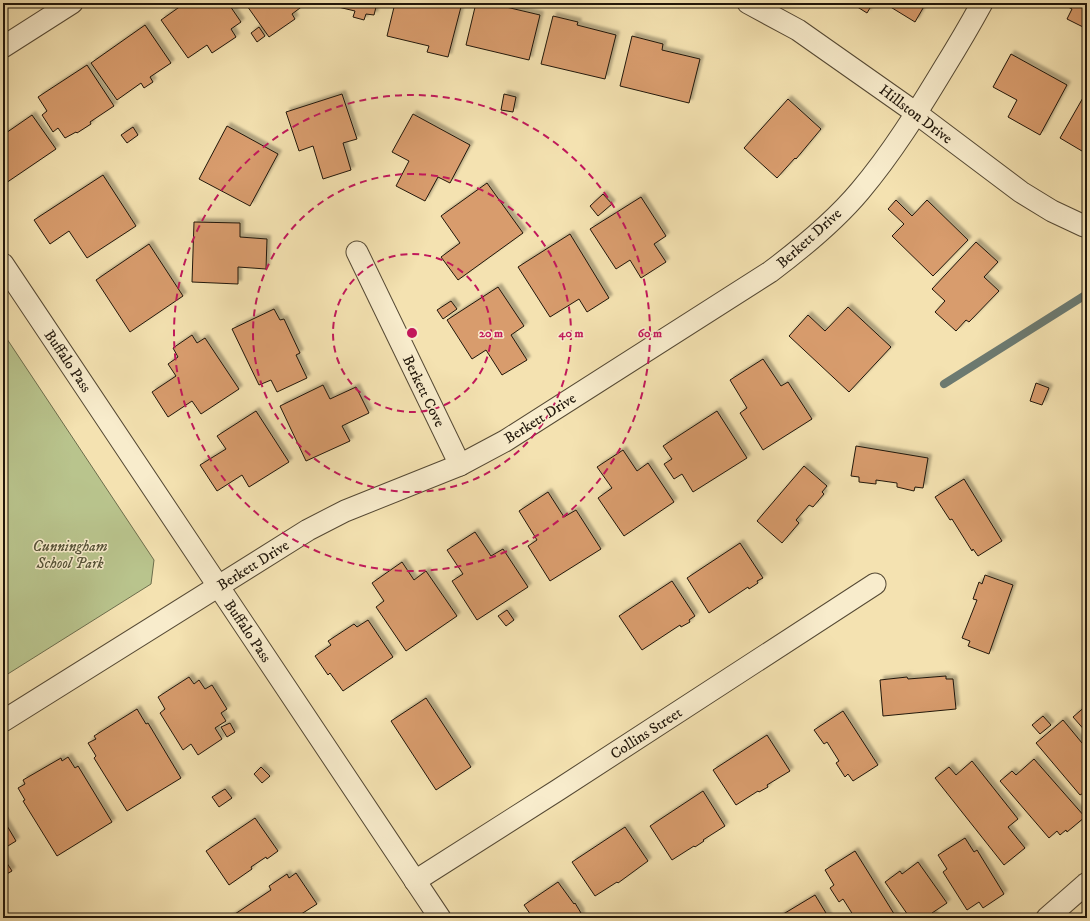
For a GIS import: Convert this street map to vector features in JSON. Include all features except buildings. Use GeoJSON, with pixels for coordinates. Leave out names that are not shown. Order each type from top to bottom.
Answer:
{"type":"FeatureCollection","features":[{"type":"Feature","properties":{"kind":"street"},"geometry":{"type":"LineString","coordinates":[[3,47],[72,3]]}},
{"type":"Feature","properties":{"kind":"street","name":"Hillston Drive"},"geometry":{"type":"LineString","coordinates":[[748,3],[798,30],[916,113],[1021,192],[1052,211],[1084,226]]}},
{"type":"Feature","properties":{"kind":"street","name":"Berkett Drive"},"geometry":{"type":"LineString","coordinates":[[3,721],[308,530],[339,514],[460,465],[505,441],[737,294],[796,253],[827,225],[860,191],[902,135],[982,3]]}},
{"type":"Feature","properties":{"kind":"street","name":"Berkett Cove"},"geometry":{"type":"LineString","coordinates":[[357,252],[460,465]]}},
{"type":"Feature","properties":{"kind":"street","name":"Buffalo Pass"},"geometry":{"type":"LineString","coordinates":[[3,264],[440,918]]}},
{"type":"Feature","properties":{"kind":"street","name":"Collins Street"},"geometry":{"type":"LineString","coordinates":[[415,881],[552,794],[875,584]]}},
{"type":"Feature","properties":{"kind":"street"},"geometry":{"type":"LineString","coordinates":[[1047,918],[1087,884]]}},
{"type":"Feature","properties":{"kind":"green space","name":"Cunningham School Park"},"geometry":{"type":"Polygon","coordinates":[[[3,333],[154,560],[151,584],[3,677],[3,333]]]}},
{"type":"Feature","properties":{"kind":"waterway"},"geometry":{"type":"LineString","coordinates":[[944,384],[1087,294]]}}]}
